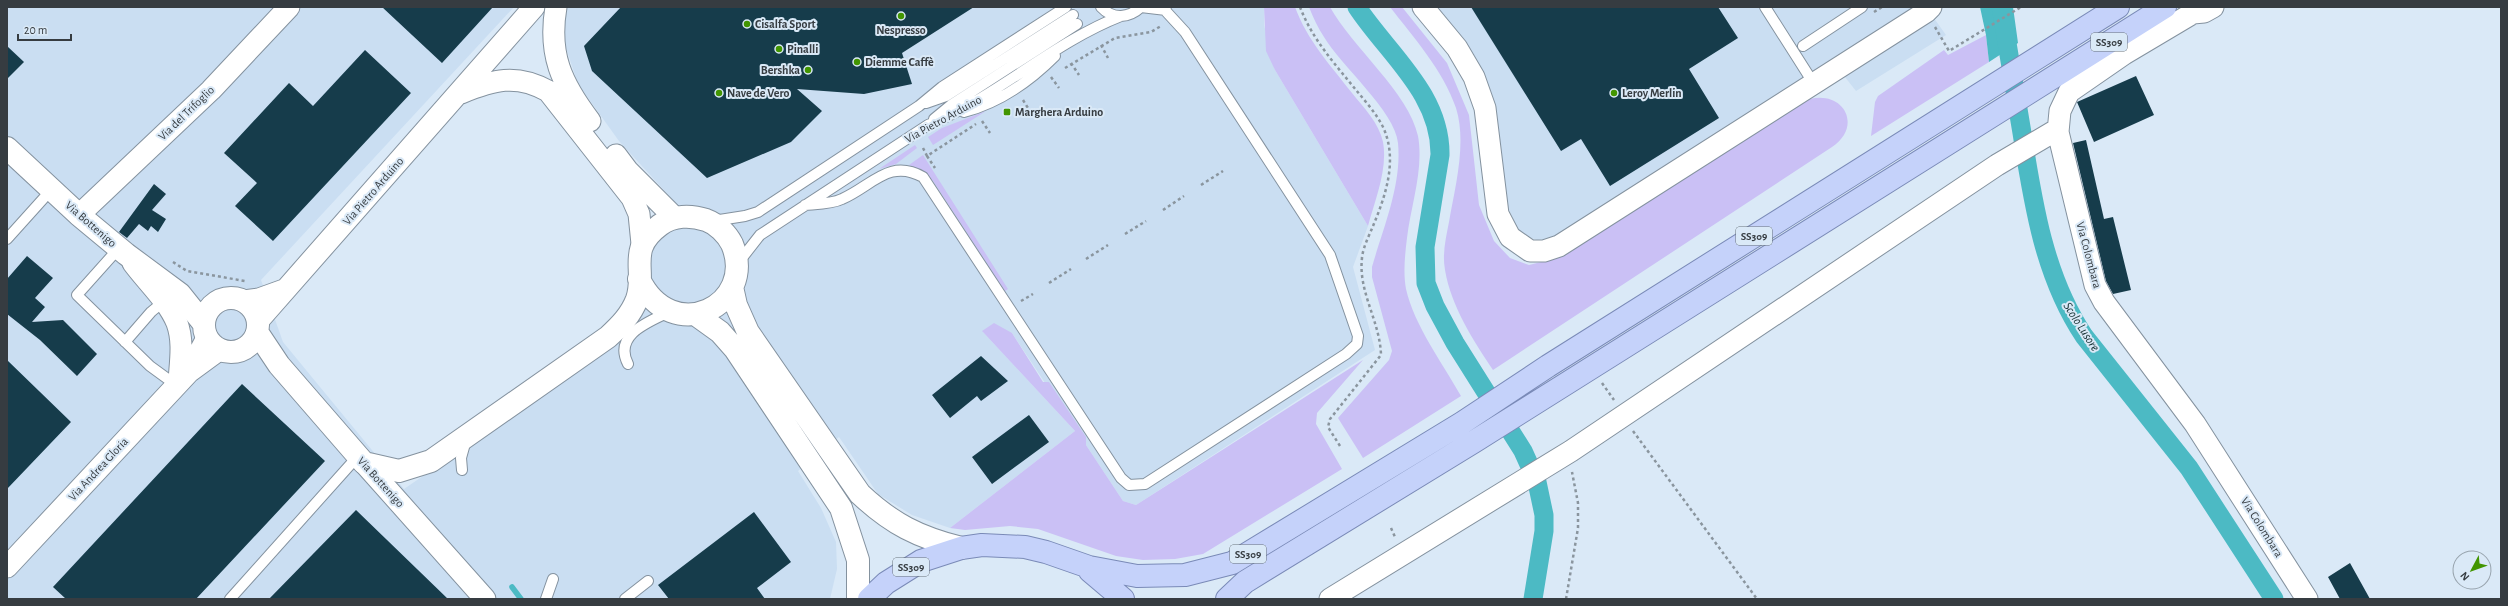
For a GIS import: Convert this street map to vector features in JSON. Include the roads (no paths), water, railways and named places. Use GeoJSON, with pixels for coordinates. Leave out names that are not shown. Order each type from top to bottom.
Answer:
{"type":"FeatureCollection","features":[{"type":"Feature","properties":{"kind":"main road","name":"SS309"},"geometry":{"type":"LineString","coordinates":[[869,599],[903,571],[941,553],[982,545],[1010,545],[1046,552],[1112,573],[1161,577],[1209,571],[1232,563],[1462,423],[1548,366],[2118,7]]}},
{"type":"Feature","properties":{"kind":"main road","name":"SS309"},"geometry":{"type":"LineString","coordinates":[[1227,599],[1245,582],[1475,441],[2165,7]]}},
{"type":"Feature","properties":{"kind":"main road","name":"SS309"},"geometry":{"type":"LineString","coordinates":[[1066,559],[1090,571],[1123,599]]}},
{"type":"Feature","properties":{"kind":"street","name":"Via del Trifoglio"},"geometry":{"type":"LineString","coordinates":[[79,215],[186,114],[289,7]]}},
{"type":"Feature","properties":{"kind":"street","name":"Via Pietro Arduino"},"geometry":{"type":"LineString","coordinates":[[257,326],[288,288],[534,7]]}},
{"type":"Feature","properties":{"kind":"street","name":"Via Pietro Arduino"},"geometry":{"type":"LineString","coordinates":[[544,7],[544,50],[548,78],[556,99]]}},
{"type":"Feature","properties":{"kind":"street"},"geometry":{"type":"LineString","coordinates":[[556,7],[552,31],[554,54],[571,94],[628,171],[674,218]]}},
{"type":"Feature","properties":{"kind":"street"},"geometry":{"type":"LineString","coordinates":[[1423,7],[1457,48],[1474,77],[1485,108],[1498,214],[1510,237],[1530,251],[1544,252],[1559,246],[1928,10]]}},
{"type":"Feature","properties":{"kind":"street","name":"Via Colombara"},"geometry":{"type":"LineString","coordinates":[[2212,7],[2204,12],[2193,13],[2124,54],[2069,92],[2053,131],[2095,285],[2104,302],[2199,430],[2307,599]]}},
{"type":"Feature","properties":{"kind":"street","name":"Via Pietro Arduino"},"geometry":{"type":"LineString","coordinates":[[458,94],[485,83],[504,79],[539,86],[548,91],[556,99],[632,198],[639,214],[642,244]]}},
{"type":"Feature","properties":{"kind":"street"},"geometry":{"type":"LineString","coordinates":[[1330,599],[1568,453],[1997,165],[2053,131]]}},
{"type":"Feature","properties":{"kind":"street","name":"Via Bottenigo"},"geometry":{"type":"LineString","coordinates":[[9,151],[79,215],[122,251],[218,340],[254,352],[279,365]]}},
{"type":"Feature","properties":{"kind":"street"},"geometry":{"type":"LineString","coordinates":[[361,460],[399,471],[411,469],[431,461],[616,330],[630,313],[635,303],[639,278],[638,261],[642,244],[656,228],[674,218],[698,217],[710,221],[729,239],[737,264],[732,287],[722,301],[710,310],[695,314],[669,312],[656,304],[646,292],[639,278]]}},
{"type":"Feature","properties":{"kind":"street"},"geometry":{"type":"LineString","coordinates":[[732,287],[736,305],[748,332],[860,494],[882,514],[909,532],[961,548]]}},
{"type":"Feature","properties":{"kind":"street","name":"Via Pietro Arduino"},"geometry":{"type":"LineString","coordinates":[[247,292],[259,299],[288,288]]}},
{"type":"Feature","properties":{"kind":"street"},"geometry":{"type":"LineString","coordinates":[[247,292],[216,302],[209,308],[218,340],[253,340],[257,326]]}},
{"type":"Feature","properties":{"kind":"street","name":"Via Bottenigo"},"geometry":{"type":"LineString","coordinates":[[247,292],[257,326],[279,365],[361,460],[485,599]]}},
{"type":"Feature","properties":{"kind":"street"},"geometry":{"type":"LineString","coordinates":[[172,298],[181,348],[181,380]]}},
{"type":"Feature","properties":{"kind":"street","name":"Via Bottenigo"},"geometry":{"type":"LineString","coordinates":[[172,298],[216,302]]}},
{"type":"Feature","properties":{"kind":"street"},"geometry":{"type":"LineString","coordinates":[[695,314],[720,332],[735,349],[841,508],[858,560],[858,599]]}},
{"type":"Feature","properties":{"kind":"street","name":"Via Andrea Gloria"},"geometry":{"type":"LineString","coordinates":[[7,567],[218,340]]}},
{"type":"Feature","properties":{"kind":"lane","name":"Via Pietro Arduino"},"geometry":{"type":"LineString","coordinates":[[710,221],[732,219],[758,212],[919,106],[942,87],[1066,7]]}},
{"type":"Feature","properties":{"kind":"lane"},"geometry":{"type":"LineString","coordinates":[[1101,7],[1113,15],[1121,16]]}},
{"type":"Feature","properties":{"kind":"lane","name":"Via Pietro Arduino"},"geometry":{"type":"LineString","coordinates":[[737,264],[760,235],[928,125],[954,114],[1099,25],[1121,16],[1132,14],[1141,7]]}},
{"type":"Feature","properties":{"kind":"lane"},"geometry":{"type":"LineString","coordinates":[[805,205],[841,200],[889,172],[912,171],[923,177],[1121,478],[1129,485],[1141,486],[1346,354],[1357,344],[1358,331],[1330,255],[1185,32],[1164,9],[1141,7]]}},
{"type":"Feature","properties":{"kind":"lane"},"geometry":{"type":"LineString","coordinates":[[1765,7],[1814,84]]}},
{"type":"Feature","properties":{"kind":"lane"},"geometry":{"type":"LineString","coordinates":[[1803,46],[1862,7]]}},
{"type":"Feature","properties":{"kind":"lane"},"geometry":{"type":"LineString","coordinates":[[919,106],[946,96],[1074,18],[951,105],[928,125]]}},
{"type":"Feature","properties":{"kind":"lane"},"geometry":{"type":"LineString","coordinates":[[7,239],[52,189]]}},
{"type":"Feature","properties":{"kind":"lane"},"geometry":{"type":"LineString","coordinates":[[122,251],[77,295],[150,366],[181,380]]}},
{"type":"Feature","properties":{"kind":"lane"},"geometry":{"type":"LineString","coordinates":[[125,342],[151,312],[172,298]]}},
{"type":"Feature","properties":{"kind":"lane"},"geometry":{"type":"LineString","coordinates":[[628,364],[623,355],[625,344],[632,334],[643,324],[669,312]]}},
{"type":"Feature","properties":{"kind":"lane"},"geometry":{"type":"LineString","coordinates":[[462,470],[461,458],[468,436]]}},
{"type":"Feature","properties":{"kind":"lane"},"geometry":{"type":"LineString","coordinates":[[230,599],[361,460]]}},
{"type":"Feature","properties":{"kind":"lane"},"geometry":{"type":"LineString","coordinates":[[546,599],[553,579]]}},
{"type":"Feature","properties":{"kind":"lane"},"geometry":{"type":"LineString","coordinates":[[625,599],[648,582]]}},
{"type":"Feature","properties":{"kind":"water"},"geometry":{"type":"Polygon","coordinates":[[[1980,7],[2013,7],[2018,43],[1989,62],[1986,35],[1980,7]]]}},
{"type":"Feature","properties":{"kind":"waterway"},"geometry":{"type":"LineString","coordinates":[[1357,7],[1397,58],[1422,94],[1432,113],[1438,133],[1440,155],[1425,247],[1426,283],[1435,306],[1455,343],[1523,451],[1537,482],[1544,515],[1544,531],[1533,599]]}},
{"type":"Feature","properties":{"kind":"waterway","name":"Scolo Lusore"},"geometry":{"type":"LineString","coordinates":[[2001,7],[2036,212],[2050,264],[2070,313],[2084,336],[2189,468],[2274,599]]}},
{"type":"Feature","properties":{"kind":"waterway"},"geometry":{"type":"LineString","coordinates":[[512,587],[521,599]]}},
{"type":"Feature","properties":{"kind":"place","name":"Nespresso"},"geometry":{"type":"Point","coordinates":[901,16]}},
{"type":"Feature","properties":{"kind":"place","name":"Cisalfa Sport"},"geometry":{"type":"Point","coordinates":[747,24]}},
{"type":"Feature","properties":{"kind":"place","name":"Pinalli"},"geometry":{"type":"Point","coordinates":[779,49]}},
{"type":"Feature","properties":{"kind":"place","name":"Diemme Caffè"},"geometry":{"type":"Point","coordinates":[857,62]}},
{"type":"Feature","properties":{"kind":"place","name":"Bershka"},"geometry":{"type":"Point","coordinates":[808,70]}},
{"type":"Feature","properties":{"kind":"place","name":"Nave de Vero"},"geometry":{"type":"Point","coordinates":[719,93]}},
{"type":"Feature","properties":{"kind":"place","name":"Leroy Merlin"},"geometry":{"type":"Point","coordinates":[1614,93]}},
{"type":"Feature","properties":{"kind":"place","name":"Marghera Arduino"},"geometry":{"type":"Point","coordinates":[1007,112]}}]}
